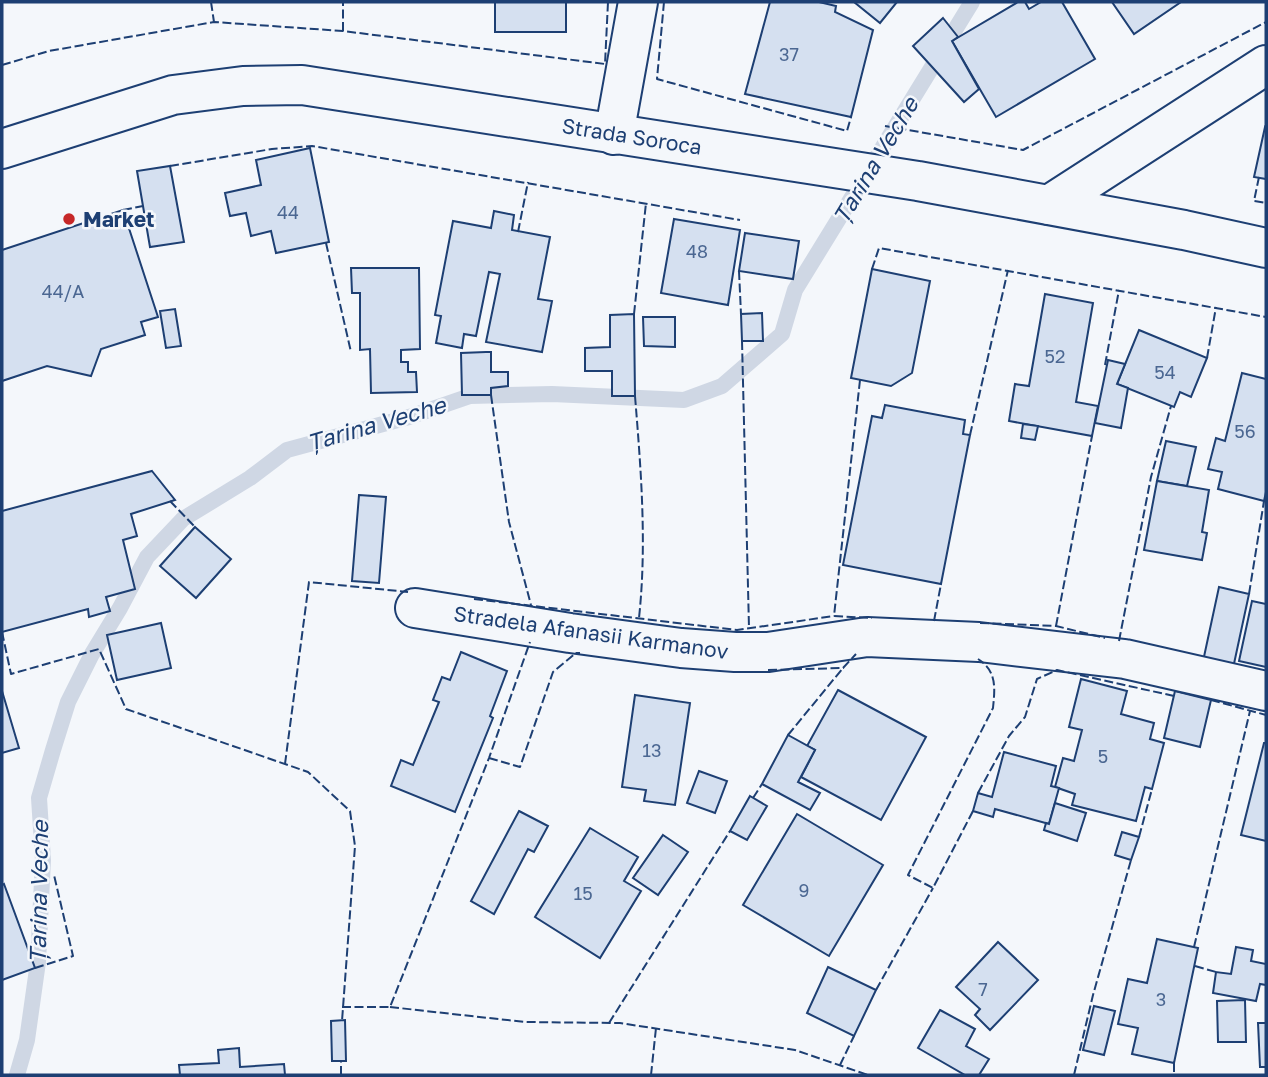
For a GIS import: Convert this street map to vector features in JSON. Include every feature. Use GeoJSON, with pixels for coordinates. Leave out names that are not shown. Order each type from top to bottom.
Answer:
{"type":"FeatureCollection","features":[{"type":"Feature","properties":{"kind":"street"},"geometry":{"type":"LineString","coordinates":[[614,135],[638,2]]}},
{"type":"Feature","properties":{"kind":"street"},"geometry":{"type":"LineString","coordinates":[[1049,205],[1266,65]]}},
{"type":"Feature","properties":{"kind":"street","name":"Strada Soroca"},"geometry":{"type":"LineString","coordinates":[[2,149],[173,95],[243,86],[302,85],[918,181],[1266,248]]}},
{"type":"Feature","properties":{"kind":"street","name":"Stradela Afanasii Karmanov"},"geometry":{"type":"LineString","coordinates":[[415,608],[570,633],[681,648],[735,652],[768,652],[867,637],[979,642],[1125,659],[1266,691]]}},
{"type":"Feature","properties":{"kind":"building"},"geometry":{"type":"Polygon","coordinates":[[[495,2],[566,2],[566,32],[495,32],[495,2]]]}},
{"type":"Feature","properties":{"kind":"building"},"geometry":{"type":"Polygon","coordinates":[[[770,2],[819,2],[836,6],[835,12],[873,30],[851,117],[745,94],[770,2]]]}},
{"type":"Feature","properties":{"kind":"building"},"geometry":{"type":"Polygon","coordinates":[[[854,2],[897,2],[880,23],[854,2]]]}},
{"type":"Feature","properties":{"kind":"building"},"geometry":{"type":"Polygon","coordinates":[[[1018,2],[1025,2],[1029,9],[1041,2],[1062,2],[1095,59],[996,117],[952,41],[1018,2]]]}},
{"type":"Feature","properties":{"kind":"building"},"geometry":{"type":"Polygon","coordinates":[[[1112,2],[1181,2],[1134,34],[1112,2]]]}},
{"type":"Feature","properties":{"kind":"building"},"geometry":{"type":"Polygon","coordinates":[[[943,18],[958,37],[952,41],[979,89],[964,102],[913,46],[943,18]]]}},
{"type":"Feature","properties":{"kind":"building"},"geometry":{"type":"Polygon","coordinates":[[[1266,128],[1266,179],[1254,177],[1266,128]]]}},
{"type":"Feature","properties":{"kind":"building"},"geometry":{"type":"Polygon","coordinates":[[[310,148],[329,242],[276,253],[271,231],[251,236],[246,213],[230,216],[225,193],[261,185],[256,160],[310,148]]]}},
{"type":"Feature","properties":{"kind":"building"},"geometry":{"type":"Polygon","coordinates":[[[170,166],[184,242],[150,247],[137,171],[170,166]]]}},
{"type":"Feature","properties":{"kind":"building"},"geometry":{"type":"Polygon","coordinates":[[[123,210],[158,317],[141,322],[145,335],[101,349],[91,376],[47,366],[2,381],[2,250],[123,210]]]}},
{"type":"Feature","properties":{"kind":"building"},"geometry":{"type":"Polygon","coordinates":[[[494,211],[514,215],[512,230],[550,237],[538,299],[552,301],[542,352],[486,342],[500,274],[489,272],[476,336],[464,334],[462,348],[436,343],[441,316],[435,315],[453,221],[491,228],[494,211]]]}},
{"type":"Feature","properties":{"kind":"building"},"geometry":{"type":"Polygon","coordinates":[[[674,219],[740,230],[728,305],[661,293],[674,219]]]}},
{"type":"Feature","properties":{"kind":"building"},"geometry":{"type":"Polygon","coordinates":[[[745,233],[799,241],[793,279],[739,271],[745,233]]]}},
{"type":"Feature","properties":{"kind":"building"},"geometry":{"type":"Polygon","coordinates":[[[351,268],[419,268],[420,349],[401,350],[401,362],[408,362],[408,372],[416,372],[417,392],[371,393],[370,349],[360,350],[360,293],[352,293],[351,268]]]}},
{"type":"Feature","properties":{"kind":"building"},"geometry":{"type":"Polygon","coordinates":[[[872,269],[930,281],[912,373],[891,386],[851,378],[872,269]]]}},
{"type":"Feature","properties":{"kind":"building"},"geometry":{"type":"Polygon","coordinates":[[[1045,294],[1093,303],[1076,402],[1098,406],[1092,436],[1009,421],[1015,384],[1029,386],[1045,294]]]}},
{"type":"Feature","properties":{"kind":"building"},"geometry":{"type":"Polygon","coordinates":[[[175,309],[181,346],[166,348],[160,311],[175,309]]]}},
{"type":"Feature","properties":{"kind":"building"},"geometry":{"type":"Polygon","coordinates":[[[762,313],[763,341],[742,341],[741,314],[762,313]]]}},
{"type":"Feature","properties":{"kind":"building"},"geometry":{"type":"Polygon","coordinates":[[[634,314],[635,396],[612,396],[612,371],[585,371],[585,348],[610,347],[610,315],[634,314]]]}},
{"type":"Feature","properties":{"kind":"building"},"geometry":{"type":"Polygon","coordinates":[[[643,317],[675,317],[675,347],[644,346],[643,317]]]}},
{"type":"Feature","properties":{"kind":"building"},"geometry":{"type":"Polygon","coordinates":[[[1139,330],[1207,358],[1191,397],[1180,392],[1174,407],[1117,384],[1139,330]]]}},
{"type":"Feature","properties":{"kind":"building"},"geometry":{"type":"Polygon","coordinates":[[[491,352],[491,372],[508,372],[508,386],[491,388],[491,395],[462,395],[461,353],[491,352]]]}},
{"type":"Feature","properties":{"kind":"building"},"geometry":{"type":"Polygon","coordinates":[[[1108,360],[1125,364],[1117,384],[1128,388],[1121,428],[1095,423],[1108,360]]]}},
{"type":"Feature","properties":{"kind":"building"},"geometry":{"type":"Polygon","coordinates":[[[1242,373],[1266,379],[1264,501],[1218,489],[1222,472],[1208,469],[1216,438],[1225,441],[1242,373]]]}},
{"type":"Feature","properties":{"kind":"building"},"geometry":{"type":"Polygon","coordinates":[[[885,405],[965,420],[963,434],[970,435],[941,584],[843,565],[872,416],[882,418],[885,405]]]}},
{"type":"Feature","properties":{"kind":"building"},"geometry":{"type":"Polygon","coordinates":[[[1023,424],[1038,426],[1035,440],[1021,438],[1023,424]]]}},
{"type":"Feature","properties":{"kind":"building"},"geometry":{"type":"Polygon","coordinates":[[[1166,441],[1196,447],[1187,486],[1157,481],[1166,441]]]}},
{"type":"Feature","properties":{"kind":"building"},"geometry":{"type":"Polygon","coordinates":[[[152,471],[175,500],[131,514],[137,536],[123,540],[135,589],[106,597],[110,611],[89,617],[88,609],[2,632],[2,511],[152,471]]]}},
{"type":"Feature","properties":{"kind":"building"},"geometry":{"type":"Polygon","coordinates":[[[1157,481],[1209,490],[1202,532],[1207,533],[1202,560],[1144,550],[1157,481]]]}},
{"type":"Feature","properties":{"kind":"building"},"geometry":{"type":"Polygon","coordinates":[[[359,495],[386,497],[379,583],[352,581],[359,495]]]}},
{"type":"Feature","properties":{"kind":"building"},"geometry":{"type":"Polygon","coordinates":[[[195,527],[231,559],[196,598],[160,566],[195,527]]]}},
{"type":"Feature","properties":{"kind":"building"},"geometry":{"type":"Polygon","coordinates":[[[1219,587],[1249,594],[1232,673],[1202,666],[1219,587]]]}},
{"type":"Feature","properties":{"kind":"building"},"geometry":{"type":"Polygon","coordinates":[[[1252,601],[1266,604],[1266,667],[1239,661],[1252,601]]]}},
{"type":"Feature","properties":{"kind":"building"},"geometry":{"type":"Polygon","coordinates":[[[161,623],[171,668],[117,680],[107,635],[161,623]]]}},
{"type":"Feature","properties":{"kind":"building"},"geometry":{"type":"Polygon","coordinates":[[[461,652],[507,671],[490,716],[493,718],[455,812],[391,786],[401,760],[413,765],[439,702],[433,700],[442,677],[450,680],[461,652]]]}},
{"type":"Feature","properties":{"kind":"building"},"geometry":{"type":"Polygon","coordinates":[[[1081,679],[1127,691],[1121,714],[1154,723],[1150,739],[1164,743],[1152,789],[1145,787],[1136,821],[1072,805],[1075,794],[1055,787],[1063,758],[1074,761],[1082,730],[1069,727],[1081,679]]]}},
{"type":"Feature","properties":{"kind":"building"},"geometry":{"type":"Polygon","coordinates":[[[838,690],[926,737],[881,820],[801,777],[815,750],[807,746],[838,690]]]}},
{"type":"Feature","properties":{"kind":"building"},"geometry":{"type":"Polygon","coordinates":[[[2,691],[19,748],[2,753],[2,691]]]}},
{"type":"Feature","properties":{"kind":"building"},"geometry":{"type":"Polygon","coordinates":[[[1175,691],[1211,700],[1200,747],[1164,738],[1175,691]]]}},
{"type":"Feature","properties":{"kind":"building"},"geometry":{"type":"Polygon","coordinates":[[[635,695],[690,703],[675,805],[644,801],[646,790],[622,787],[635,695]]]}},
{"type":"Feature","properties":{"kind":"building"},"geometry":{"type":"Polygon","coordinates":[[[788,735],[815,750],[798,782],[820,793],[810,810],[762,784],[788,735]]]}},
{"type":"Feature","properties":{"kind":"building"},"geometry":{"type":"Polygon","coordinates":[[[1266,743],[1266,841],[1241,835],[1266,743]]]}},
{"type":"Feature","properties":{"kind":"building"},"geometry":{"type":"Polygon","coordinates":[[[1004,752],[1056,766],[1051,786],[1059,788],[1049,824],[995,809],[993,817],[973,811],[978,793],[992,797],[1004,752]]]}},
{"type":"Feature","properties":{"kind":"building"},"geometry":{"type":"Polygon","coordinates":[[[699,771],[727,781],[715,813],[687,803],[699,771]]]}},
{"type":"Feature","properties":{"kind":"building"},"geometry":{"type":"Polygon","coordinates":[[[750,796],[767,806],[747,840],[730,831],[750,796]]]}},
{"type":"Feature","properties":{"kind":"building"},"geometry":{"type":"Polygon","coordinates":[[[1055,803],[1086,813],[1077,841],[1044,830],[1046,823],[1049,824],[1055,803]]]}},
{"type":"Feature","properties":{"kind":"building"},"geometry":{"type":"Polygon","coordinates":[[[519,811],[548,826],[534,852],[528,849],[494,914],[471,901],[519,811]]]}},
{"type":"Feature","properties":{"kind":"building"},"geometry":{"type":"Polygon","coordinates":[[[797,814],[883,865],[829,956],[743,905],[797,814]]]}},
{"type":"Feature","properties":{"kind":"building"},"geometry":{"type":"Polygon","coordinates":[[[590,828],[638,857],[624,881],[641,891],[600,958],[535,917],[590,828]]]}},
{"type":"Feature","properties":{"kind":"building"},"geometry":{"type":"Polygon","coordinates":[[[1122,832],[1139,837],[1131,860],[1115,855],[1122,832]]]}},
{"type":"Feature","properties":{"kind":"building"},"geometry":{"type":"Polygon","coordinates":[[[663,835],[688,852],[658,895],[633,878],[663,835]]]}},
{"type":"Feature","properties":{"kind":"building"},"geometry":{"type":"Polygon","coordinates":[[[4,884],[35,968],[2,980],[2,885],[4,884]]]}},
{"type":"Feature","properties":{"kind":"building"},"geometry":{"type":"Polygon","coordinates":[[[1157,939],[1198,948],[1174,1063],[1132,1054],[1138,1028],[1118,1024],[1128,979],[1147,983],[1157,939]]]}},
{"type":"Feature","properties":{"kind":"building"},"geometry":{"type":"Polygon","coordinates":[[[998,942],[1038,980],[990,1030],[975,1015],[980,1009],[956,987],[998,942]]]}},
{"type":"Feature","properties":{"kind":"building"},"geometry":{"type":"Polygon","coordinates":[[[1236,947],[1253,950],[1251,961],[1266,964],[1266,985],[1260,984],[1256,1001],[1213,993],[1216,972],[1231,974],[1236,947]]]}},
{"type":"Feature","properties":{"kind":"building"},"geometry":{"type":"Polygon","coordinates":[[[828,967],[876,990],[854,1036],[807,1013],[828,967]]]}},
{"type":"Feature","properties":{"kind":"building"},"geometry":{"type":"Polygon","coordinates":[[[1245,1000],[1246,1042],[1218,1042],[1217,1001],[1245,1000]]]}},
{"type":"Feature","properties":{"kind":"building"},"geometry":{"type":"Polygon","coordinates":[[[1094,1006],[1115,1011],[1104,1055],[1083,1050],[1094,1006]]]}},
{"type":"Feature","properties":{"kind":"building"},"geometry":{"type":"Polygon","coordinates":[[[940,1010],[975,1029],[966,1046],[989,1059],[979,1075],[965,1075],[918,1048],[940,1010]]]}},
{"type":"Feature","properties":{"kind":"building"},"geometry":{"type":"Polygon","coordinates":[[[345,1020],[346,1061],[332,1061],[331,1021],[345,1020]]]}},
{"type":"Feature","properties":{"kind":"building"},"geometry":{"type":"Polygon","coordinates":[[[1258,1023],[1266,1023],[1266,1067],[1260,1067],[1258,1023]]]}},
{"type":"Feature","properties":{"kind":"building"},"geometry":{"type":"Polygon","coordinates":[[[239,1048],[240,1067],[284,1064],[285,1075],[180,1075],[179,1065],[219,1063],[218,1050],[239,1048]]]}},
{"type":"Feature","properties":{"kind":"waterway","name":"Țarina Veche"},"geometry":{"type":"LineString","coordinates":[[17,1075],[27,1040],[38,962],[43,860],[39,798],[68,702],[147,557],[183,519],[250,478],[287,450],[409,417],[470,396],[552,394],[684,400],[722,386],[782,334],[795,290],[972,2]]}},
{"type":"Feature","properties":{"kind":"fence"},"geometry":{"type":"LineString","coordinates":[[211,2],[214,22]]}},
{"type":"Feature","properties":{"kind":"fence"},"geometry":{"type":"LineString","coordinates":[[343,2],[343,31]]}},
{"type":"Feature","properties":{"kind":"fence"},"geometry":{"type":"LineString","coordinates":[[2,65],[49,51],[214,22],[343,31],[605,64],[608,2]]}},
{"type":"Feature","properties":{"kind":"fence"},"geometry":{"type":"LineString","coordinates":[[664,2],[657,79],[847,131],[851,117]]}},
{"type":"Feature","properties":{"kind":"fence"},"geometry":{"type":"LineString","coordinates":[[885,126],[1023,150],[1266,22]]}},
{"type":"Feature","properties":{"kind":"fence"},"geometry":{"type":"LineString","coordinates":[[170,166],[272,149],[312,146],[740,220]]}},
{"type":"Feature","properties":{"kind":"fence"},"geometry":{"type":"LineString","coordinates":[[1259,177],[1254,201],[1266,203]]}},
{"type":"Feature","properties":{"kind":"fence"},"geometry":{"type":"LineString","coordinates":[[518,232],[528,182]]}},
{"type":"Feature","properties":{"kind":"fence"},"geometry":{"type":"LineString","coordinates":[[634,314],[646,203]]}},
{"type":"Feature","properties":{"kind":"fence"},"geometry":{"type":"LineString","coordinates":[[123,210],[143,206]]}},
{"type":"Feature","properties":{"kind":"fence"},"geometry":{"type":"LineString","coordinates":[[326,243],[351,352]]}},
{"type":"Feature","properties":{"kind":"fence"},"geometry":{"type":"LineString","coordinates":[[872,269],[879,248],[1266,317]]}},
{"type":"Feature","properties":{"kind":"fence"},"geometry":{"type":"LineString","coordinates":[[970,435],[1008,270]]}},
{"type":"Feature","properties":{"kind":"fence"},"geometry":{"type":"LineString","coordinates":[[739,271],[741,314]]}},
{"type":"Feature","properties":{"kind":"fence"},"geometry":{"type":"LineString","coordinates":[[1105,365],[1119,290]]}},
{"type":"Feature","properties":{"kind":"fence"},"geometry":{"type":"LineString","coordinates":[[1207,358],[1216,307]]}},
{"type":"Feature","properties":{"kind":"fence"},"geometry":{"type":"LineString","coordinates":[[742,341],[749,628]]}},
{"type":"Feature","properties":{"kind":"fence"},"geometry":{"type":"LineString","coordinates":[[860,380],[834,616],[872,618]]}},
{"type":"Feature","properties":{"kind":"fence"},"geometry":{"type":"LineString","coordinates":[[491,395],[509,522],[531,605]]}},
{"type":"Feature","properties":{"kind":"fence"},"geometry":{"type":"LineString","coordinates":[[635,396],[643,535],[639,618]]}},
{"type":"Feature","properties":{"kind":"fence"},"geometry":{"type":"LineString","coordinates":[[1119,641],[1151,477],[1171,406]]}},
{"type":"Feature","properties":{"kind":"fence"},"geometry":{"type":"LineString","coordinates":[[1056,626],[1092,436]]}},
{"type":"Feature","properties":{"kind":"fence"},"geometry":{"type":"LineString","coordinates":[[170,501],[195,527]]}},
{"type":"Feature","properties":{"kind":"fence"},"geometry":{"type":"LineString","coordinates":[[1249,594],[1264,501]]}},
{"type":"Feature","properties":{"kind":"fence"},"geometry":{"type":"LineString","coordinates":[[285,764],[309,582],[408,592]]}},
{"type":"Feature","properties":{"kind":"fence"},"geometry":{"type":"LineString","coordinates":[[934,621],[941,584]]}},
{"type":"Feature","properties":{"kind":"fence"},"geometry":{"type":"LineString","coordinates":[[474,599],[737,630],[834,616]]}},
{"type":"Feature","properties":{"kind":"fence"},"geometry":{"type":"LineString","coordinates":[[980,623],[1056,626],[1105,638]]}},
{"type":"Feature","properties":{"kind":"fence"},"geometry":{"type":"LineString","coordinates":[[2,632],[11,674],[99,649],[126,709],[308,772],[350,811],[355,846],[342,1021]]}},
{"type":"Feature","properties":{"kind":"fence"},"geometry":{"type":"LineString","coordinates":[[342,1007],[390,1007],[489,758],[530,642]]}},
{"type":"Feature","properties":{"kind":"fence"},"geometry":{"type":"LineString","coordinates":[[489,758],[520,767],[553,672],[576,653],[580,653]]}},
{"type":"Feature","properties":{"kind":"fence"},"geometry":{"type":"LineString","coordinates":[[768,670],[843,668],[856,654]]}},
{"type":"Feature","properties":{"kind":"fence"},"geometry":{"type":"LineString","coordinates":[[973,811],[933,888],[908,875],[993,708],[992,675],[978,659]]}},
{"type":"Feature","properties":{"kind":"fence"},"geometry":{"type":"LineString","coordinates":[[788,735],[843,668]]}},
{"type":"Feature","properties":{"kind":"fence"},"geometry":{"type":"LineString","coordinates":[[978,793],[1009,736],[1025,717],[1037,679],[1057,670],[1174,696]]}},
{"type":"Feature","properties":{"kind":"fence"},"geometry":{"type":"LineString","coordinates":[[1211,700],[1266,715]]}},
{"type":"Feature","properties":{"kind":"fence"},"geometry":{"type":"LineString","coordinates":[[1194,947],[1250,711]]}},
{"type":"Feature","properties":{"kind":"fence"},"geometry":{"type":"LineString","coordinates":[[753,798],[762,784]]}},
{"type":"Feature","properties":{"kind":"fence"},"geometry":{"type":"LineString","coordinates":[[1139,837],[1152,789]]}},
{"type":"Feature","properties":{"kind":"fence"},"geometry":{"type":"LineString","coordinates":[[609,1023],[730,831]]}},
{"type":"Feature","properties":{"kind":"fence"},"geometry":{"type":"LineString","coordinates":[[1074,1075],[1093,995],[1131,860]]}},
{"type":"Feature","properties":{"kind":"fence"},"geometry":{"type":"LineString","coordinates":[[35,968],[73,956],[54,875]]}},
{"type":"Feature","properties":{"kind":"fence"},"geometry":{"type":"LineString","coordinates":[[876,990],[933,888]]}},
{"type":"Feature","properties":{"kind":"fence"},"geometry":{"type":"LineString","coordinates":[[1195,966],[1216,972]]}},
{"type":"Feature","properties":{"kind":"fence"},"geometry":{"type":"LineString","coordinates":[[390,1007],[525,1022],[620,1023],[795,1050],[868,1075]]}},
{"type":"Feature","properties":{"kind":"fence"},"geometry":{"type":"LineString","coordinates":[[651,1075],[656,1028]]}},
{"type":"Feature","properties":{"kind":"fence"},"geometry":{"type":"LineString","coordinates":[[840,1065],[854,1036]]}},
{"type":"Feature","properties":{"kind":"fence"},"geometry":{"type":"LineString","coordinates":[[341,1060],[341,1075]]}},
{"type":"Feature","properties":{"kind":"fence"},"geometry":{"type":"LineString","coordinates":[[1174,1063],[1174,1075]]}},
{"type":"Feature","properties":{"kind":"place","name":"Market"},"geometry":{"type":"Point","coordinates":[69,219]}}]}
